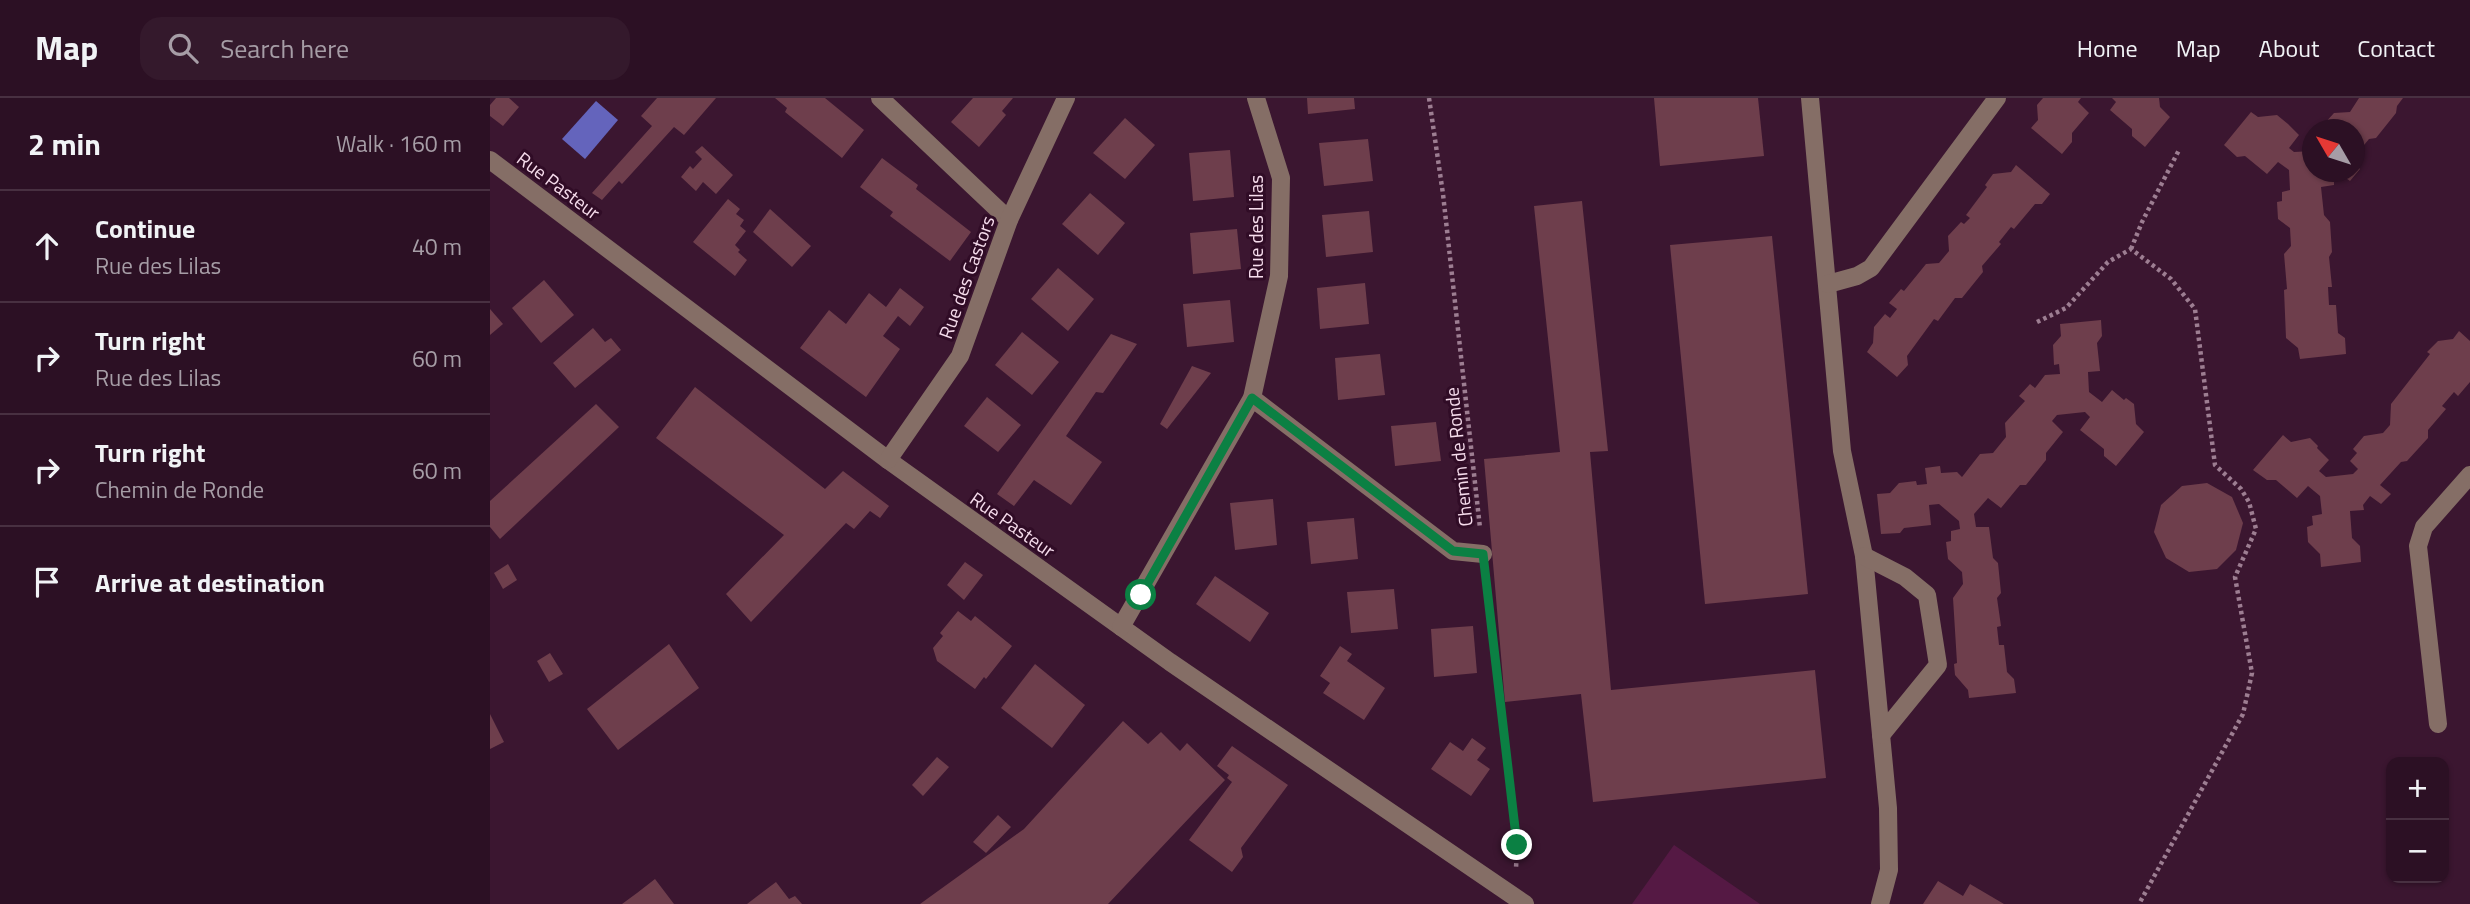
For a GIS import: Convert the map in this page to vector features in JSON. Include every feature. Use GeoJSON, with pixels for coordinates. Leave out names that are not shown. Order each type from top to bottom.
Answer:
{"type":"FeatureCollection","features":[{"type":"Feature","properties":{"kind":"street"},"geometry":{"type":"LineString","coordinates":[[880,98],[1009,220]]}},
{"type":"Feature","properties":{"kind":"street","name":"Rue des Castors"},"geometry":{"type":"LineString","coordinates":[[888,460],[960,356],[1009,220],[1066,98]]}},
{"type":"Feature","properties":{"kind":"street","name":"Rue des Lilas"},"geometry":{"type":"LineString","coordinates":[[1121,627],[1252,398],[1279,276],[1281,178],[1256,98]]}},
{"type":"Feature","properties":{"kind":"street"},"geometry":{"type":"LineString","coordinates":[[1810,98],[1842,451],[1864,556],[1888,808],[1889,870],[1880,904]]}},
{"type":"Feature","properties":{"kind":"street"},"geometry":{"type":"LineString","coordinates":[[1828,284],[1857,276],[1871,268],[1997,98]]}},
{"type":"Feature","properties":{"kind":"street","name":"Rue Pasteur"},"geometry":{"type":"LineString","coordinates":[[490,160],[888,460],[1121,627],[1516,902]]}},
{"type":"Feature","properties":{"kind":"street"},"geometry":{"type":"LineString","coordinates":[[1252,398],[1453,551],[1483,554]]}},
{"type":"Feature","properties":{"kind":"street"},"geometry":{"type":"LineString","coordinates":[[2438,724],[2418,546],[2424,527],[2470,475]]}},
{"type":"Feature","properties":{"kind":"street"},"geometry":{"type":"LineString","coordinates":[[1864,556],[1905,577],[1927,595],[1938,665],[1881,735]]}},
{"type":"Feature","properties":{"kind":"path","name":"Chemin de Ronde"},"geometry":{"type":"LineString","coordinates":[[1429,98],[1443,194],[1517,845],[1516,902]]}},
{"type":"Feature","properties":{"kind":"path"},"geometry":{"type":"LineString","coordinates":[[2037,323],[2066,308],[2108,262],[2131,249],[2179,150]]}},
{"type":"Feature","properties":{"kind":"path"},"geometry":{"type":"LineString","coordinates":[[2131,249],[2171,279],[2195,309],[2215,465],[2241,489],[2249,502],[2256,529],[2235,577],[2252,673],[2243,714],[2139,904]]}},
{"type":"Feature","properties":{"kind":"shaded area"},"geometry":{"type":"Polygon","coordinates":[[[596,101],[618,120],[585,159],[562,139],[596,101]]]}},
{"type":"Feature","properties":{"kind":"shaded area"},"geometry":{"type":"Polygon","coordinates":[[[1674,845],[1760,904],[1632,904],[1674,845]]]}},
{"type":"Feature","properties":{"kind":"building"},"geometry":{"type":"Polygon","coordinates":[[[496,98],[509,98],[519,107],[503,126],[490,116],[490,105],[496,98]]]}},
{"type":"Feature","properties":{"kind":"building"},"geometry":{"type":"Polygon","coordinates":[[[657,98],[716,98],[684,135],[674,127],[622,184],[619,181],[602,200],[592,193],[652,126],[641,116],[657,98]]]}},
{"type":"Feature","properties":{"kind":"building"},"geometry":{"type":"Polygon","coordinates":[[[775,98],[825,98],[864,130],[842,158],[785,112],[787,108],[775,98]]]}},
{"type":"Feature","properties":{"kind":"building"},"geometry":{"type":"Polygon","coordinates":[[[973,98],[1013,98],[1002,111],[1006,115],[979,147],[951,122],[973,98]]]}},
{"type":"Feature","properties":{"kind":"building"},"geometry":{"type":"Polygon","coordinates":[[[1307,98],[1354,98],[1355,109],[1308,114],[1307,98]]]}},
{"type":"Feature","properties":{"kind":"building"},"geometry":{"type":"Polygon","coordinates":[[[1654,98],[1758,98],[1764,156],[1660,166],[1654,98]]]}},
{"type":"Feature","properties":{"kind":"building"},"geometry":{"type":"Polygon","coordinates":[[[2043,98],[2081,98],[2078,102],[2089,113],[2072,133],[2072,142],[2062,154],[2031,128],[2038,120],[2037,105],[2043,98]]]}},
{"type":"Feature","properties":{"kind":"building"},"geometry":{"type":"Polygon","coordinates":[[[2112,98],[2159,98],[2160,107],[2170,117],[2145,147],[2132,136],[2132,129],[2110,110],[2116,102],[2112,98]]]}},
{"type":"Feature","properties":{"kind":"building"},"geometry":{"type":"Polygon","coordinates":[[[2359,98],[2403,98],[2396,113],[2376,138],[2369,139],[2365,144],[2365,119],[2328,119],[2334,113],[2350,112],[2359,98]]]}},
{"type":"Feature","properties":{"kind":"building"},"geometry":{"type":"Polygon","coordinates":[[[2251,112],[2258,117],[2277,115],[2299,135],[2289,148],[2294,152],[2302,152],[2302,182],[2334,182],[2334,185],[2321,187],[2324,215],[2330,222],[2332,287],[2328,287],[2329,305],[2336,305],[2338,333],[2345,338],[2346,354],[2300,359],[2298,348],[2286,338],[2284,290],[2287,289],[2284,254],[2291,246],[2290,228],[2278,219],[2277,202],[2282,201],[2282,192],[2290,190],[2289,170],[2278,162],[2267,174],[2245,156],[2237,157],[2224,145],[2251,112]]]}},
{"type":"Feature","properties":{"kind":"building"},"geometry":{"type":"Polygon","coordinates":[[[1125,118],[1155,145],[1125,179],[1093,153],[1125,118]]]}},
{"type":"Feature","properties":{"kind":"building"},"geometry":{"type":"Polygon","coordinates":[[[1368,139],[1373,181],[1324,186],[1319,143],[1368,139]]]}},
{"type":"Feature","properties":{"kind":"building"},"geometry":{"type":"Polygon","coordinates":[[[702,146],[733,175],[716,194],[703,182],[696,191],[681,177],[690,166],[693,169],[702,159],[695,152],[702,146]]]}},
{"type":"Feature","properties":{"kind":"building"},"geometry":{"type":"Polygon","coordinates":[[[1230,150],[1234,197],[1193,201],[1189,153],[1230,150]]]}},
{"type":"Feature","properties":{"kind":"building"},"geometry":{"type":"Polygon","coordinates":[[[882,158],[918,185],[916,189],[971,232],[950,261],[890,216],[893,212],[860,187],[882,158]]]}},
{"type":"Feature","properties":{"kind":"building"},"geometry":{"type":"Polygon","coordinates":[[[2016,165],[2050,194],[2042,204],[2035,204],[2014,229],[2011,227],[1999,242],[2001,244],[1982,266],[1983,272],[1962,298],[1955,298],[1938,321],[1934,319],[1907,356],[1908,365],[1897,377],[1867,352],[1873,343],[1874,327],[1885,314],[1890,318],[1897,309],[1889,303],[1901,289],[1904,291],[1926,264],[1939,263],[1949,251],[1948,236],[1961,222],[1964,224],[1970,218],[1966,215],[1987,187],[1985,185],[1993,174],[2011,172],[2016,165]]]}},
{"type":"Feature","properties":{"kind":"building"},"geometry":{"type":"Polygon","coordinates":[[[1090,193],[1125,223],[1098,255],[1062,224],[1090,193]]]}},
{"type":"Feature","properties":{"kind":"building"},"geometry":{"type":"Polygon","coordinates":[[[728,199],[740,209],[736,214],[744,220],[740,226],[746,231],[735,245],[747,260],[735,276],[693,242],[728,199]]]}},
{"type":"Feature","properties":{"kind":"building"},"geometry":{"type":"Polygon","coordinates":[[[1582,201],[1608,451],[1590,452],[1611,690],[1815,670],[1826,778],[1593,802],[1581,694],[1505,702],[1484,459],[1560,452],[1534,206],[1582,201]]]}},
{"type":"Feature","properties":{"kind":"building"},"geometry":{"type":"Polygon","coordinates":[[[770,209],[811,246],[792,267],[753,232],[770,209]]]}},
{"type":"Feature","properties":{"kind":"building"},"geometry":{"type":"Polygon","coordinates":[[[1369,211],[1373,252],[1326,257],[1322,215],[1369,211]]]}},
{"type":"Feature","properties":{"kind":"building"},"geometry":{"type":"Polygon","coordinates":[[[1237,229],[1241,269],[1193,274],[1190,233],[1237,229]]]}},
{"type":"Feature","properties":{"kind":"building"},"geometry":{"type":"Polygon","coordinates":[[[1772,236],[1808,594],[1705,604],[1670,245],[1772,236]]]}},
{"type":"Feature","properties":{"kind":"building"},"geometry":{"type":"Polygon","coordinates":[[[1058,268],[1094,299],[1068,331],[1031,299],[1058,268]]]}},
{"type":"Feature","properties":{"kind":"building"},"geometry":{"type":"Polygon","coordinates":[[[544,280],[574,315],[541,343],[512,308],[544,280]]]}},
{"type":"Feature","properties":{"kind":"building"},"geometry":{"type":"Polygon","coordinates":[[[1365,283],[1369,324],[1320,329],[1317,288],[1365,283]]]}},
{"type":"Feature","properties":{"kind":"building"},"geometry":{"type":"Polygon","coordinates":[[[900,288],[924,307],[910,326],[898,316],[883,336],[900,349],[866,397],[800,348],[829,310],[846,324],[869,293],[886,307],[900,288]]]}},
{"type":"Feature","properties":{"kind":"building"},"geometry":{"type":"Polygon","coordinates":[[[1230,300],[1234,342],[1187,347],[1183,304],[1230,300]]]}},
{"type":"Feature","properties":{"kind":"building"},"geometry":{"type":"Polygon","coordinates":[[[490,309],[503,324],[490,335],[490,309]]]}},
{"type":"Feature","properties":{"kind":"building"},"geometry":{"type":"Polygon","coordinates":[[[2101,320],[2102,336],[2097,343],[2100,371],[2088,372],[2089,392],[2102,402],[2112,390],[2124,400],[2126,398],[2134,404],[2136,424],[2144,432],[2116,466],[2104,456],[2104,449],[2080,430],[2090,417],[2085,412],[2057,415],[2052,421],[2063,432],[2026,485],[2020,485],[2001,508],[1988,498],[1974,514],[1976,527],[1989,527],[1993,558],[1998,563],[2001,593],[1997,598],[2001,626],[1997,627],[1999,645],[2004,645],[2007,672],[2014,679],[2016,693],[1969,698],[1968,690],[1955,675],[1954,664],[1957,663],[1953,598],[1963,584],[1962,572],[1948,559],[1946,542],[1951,541],[1951,531],[1960,529],[1959,521],[1939,504],[1929,505],[1931,525],[1904,528],[1900,533],[1881,534],[1877,494],[1890,493],[1899,483],[1916,481],[1917,485],[1927,484],[1925,468],[1940,466],[1941,473],[1957,472],[1962,477],[1980,454],[1993,453],[2006,437],[2005,423],[2025,401],[2019,396],[2030,384],[2035,388],[2045,375],[2060,374],[2059,364],[2054,365],[2053,345],[2061,336],[2060,324],[2101,320]]]}},
{"type":"Feature","properties":{"kind":"building"},"geometry":{"type":"Polygon","coordinates":[[[593,328],[605,342],[611,338],[621,350],[575,388],[553,363],[593,328]]]}},
{"type":"Feature","properties":{"kind":"building"},"geometry":{"type":"Polygon","coordinates":[[[2459,331],[2470,341],[2470,382],[2458,396],[2454,392],[2442,406],[2446,409],[2428,430],[2428,438],[2380,485],[2391,494],[2381,504],[2370,496],[2363,505],[2364,510],[2350,511],[2352,538],[2360,546],[2361,562],[2321,567],[2320,554],[2308,542],[2307,527],[2313,525],[2312,516],[2322,514],[2320,496],[2308,486],[2297,498],[2276,480],[2267,480],[2253,470],[2283,435],[2291,442],[2310,438],[2329,460],[2319,471],[2326,477],[2353,474],[2358,469],[2350,461],[2357,453],[2353,449],[2364,436],[2383,433],[2390,425],[2391,404],[2430,354],[2427,352],[2438,341],[2453,339],[2459,331]]]}},
{"type":"Feature","properties":{"kind":"building"},"geometry":{"type":"Polygon","coordinates":[[[1022,332],[1059,362],[1032,395],[995,365],[1022,332]]]}},
{"type":"Feature","properties":{"kind":"building"},"geometry":{"type":"Polygon","coordinates":[[[1111,334],[1137,344],[1103,393],[1096,392],[1066,436],[1102,462],[1071,505],[1034,480],[1014,506],[997,494],[1111,334]]]}},
{"type":"Feature","properties":{"kind":"building"},"geometry":{"type":"Polygon","coordinates":[[[1380,354],[1385,395],[1338,400],[1335,358],[1380,354]]]}},
{"type":"Feature","properties":{"kind":"building"},"geometry":{"type":"Polygon","coordinates":[[[1192,366],[1211,373],[1167,429],[1160,424],[1192,366]]]}},
{"type":"Feature","properties":{"kind":"building"},"geometry":{"type":"Polygon","coordinates":[[[695,387],[825,489],[843,471],[889,506],[880,518],[870,511],[854,529],[846,523],[751,622],[726,594],[784,535],[656,438],[695,387]]]}},
{"type":"Feature","properties":{"kind":"building"},"geometry":{"type":"Polygon","coordinates":[[[987,397],[1021,425],[998,452],[964,426],[987,397]]]}},
{"type":"Feature","properties":{"kind":"building"},"geometry":{"type":"Polygon","coordinates":[[[596,404],[619,427],[500,539],[490,527],[490,501],[596,404]]]}},
{"type":"Feature","properties":{"kind":"building"},"geometry":{"type":"Polygon","coordinates":[[[1436,422],[1441,461],[1395,466],[1391,426],[1436,422]]]}},
{"type":"Feature","properties":{"kind":"building"},"geometry":{"type":"Polygon","coordinates":[[[2207,483],[2232,497],[2243,523],[2236,550],[2217,569],[2189,572],[2166,558],[2154,532],[2161,505],[2182,486],[2207,483]]]}},
{"type":"Feature","properties":{"kind":"building"},"geometry":{"type":"Polygon","coordinates":[[[1273,499],[1277,545],[1235,550],[1230,503],[1273,499]]]}},
{"type":"Feature","properties":{"kind":"building"},"geometry":{"type":"Polygon","coordinates":[[[1354,518],[1358,559],[1311,564],[1307,522],[1354,518]]]}},
{"type":"Feature","properties":{"kind":"building"},"geometry":{"type":"Polygon","coordinates":[[[965,562],[983,575],[964,600],[947,585],[965,562]]]}},
{"type":"Feature","properties":{"kind":"building"},"geometry":{"type":"Polygon","coordinates":[[[508,564],[517,580],[503,589],[494,573],[508,564]]]}},
{"type":"Feature","properties":{"kind":"building"},"geometry":{"type":"Polygon","coordinates":[[[1215,576],[1269,613],[1250,642],[1196,604],[1215,576]]]}},
{"type":"Feature","properties":{"kind":"building"},"geometry":{"type":"Polygon","coordinates":[[[1394,589],[1398,629],[1351,633],[1347,592],[1394,589]]]}},
{"type":"Feature","properties":{"kind":"building"},"geometry":{"type":"Polygon","coordinates":[[[958,611],[971,621],[975,616],[1012,646],[975,689],[937,661],[933,648],[943,636],[940,633],[958,611]]]}},
{"type":"Feature","properties":{"kind":"building"},"geometry":{"type":"Polygon","coordinates":[[[1473,626],[1477,673],[1434,677],[1431,629],[1473,626]]]}},
{"type":"Feature","properties":{"kind":"building"},"geometry":{"type":"Polygon","coordinates":[[[669,644],[699,688],[618,750],[587,709],[669,644]]]}},
{"type":"Feature","properties":{"kind":"building"},"geometry":{"type":"Polygon","coordinates":[[[1340,646],[1352,654],[1347,661],[1385,688],[1364,720],[1323,693],[1330,683],[1320,676],[1340,646]]]}},
{"type":"Feature","properties":{"kind":"building"},"geometry":{"type":"Polygon","coordinates":[[[550,653],[563,674],[549,682],[537,661],[550,653]]]}},
{"type":"Feature","properties":{"kind":"building"},"geometry":{"type":"Polygon","coordinates":[[[1035,664],[1085,705],[1052,748],[1001,708],[1035,664]]]}},
{"type":"Feature","properties":{"kind":"building"},"geometry":{"type":"Polygon","coordinates":[[[490,714],[504,742],[490,749],[490,714]]]}},
{"type":"Feature","properties":{"kind":"building"},"geometry":{"type":"Polygon","coordinates":[[[1123,721],[1148,744],[1161,732],[1180,751],[1187,743],[1225,780],[1108,904],[920,904],[1024,829],[1123,721]]]}},
{"type":"Feature","properties":{"kind":"building"},"geometry":{"type":"Polygon","coordinates":[[[1472,738],[1486,748],[1477,760],[1490,769],[1471,796],[1431,769],[1450,742],[1463,751],[1472,738]]]}},
{"type":"Feature","properties":{"kind":"building"},"geometry":{"type":"Polygon","coordinates":[[[1232,746],[1288,785],[1241,848],[1243,857],[1232,872],[1189,840],[1232,782],[1227,778],[1229,775],[1217,766],[1232,746]]]}},
{"type":"Feature","properties":{"kind":"building"},"geometry":{"type":"Polygon","coordinates":[[[937,757],[949,767],[923,796],[912,785],[937,757]]]}},
{"type":"Feature","properties":{"kind":"building"},"geometry":{"type":"Polygon","coordinates":[[[998,815],[1011,827],[986,853],[973,842],[998,815]]]}},
{"type":"Feature","properties":{"kind":"building"},"geometry":{"type":"Polygon","coordinates":[[[655,879],[674,904],[622,904],[637,893],[655,879]]]}},
{"type":"Feature","properties":{"kind":"building"},"geometry":{"type":"Polygon","coordinates":[[[1938,881],[1963,896],[1970,884],[2004,904],[1923,904],[1938,881]]]}},
{"type":"Feature","properties":{"kind":"building"},"geometry":{"type":"Polygon","coordinates":[[[776,882],[789,899],[795,896],[802,904],[747,904],[776,882]]]}},
{"type":"Feature","properties":{"kind":"route"},"geometry":{"type":"LineString","coordinates":[[1141,595],[1252,398],[1453,551],[1483,554],[1517,845]]}}]}
